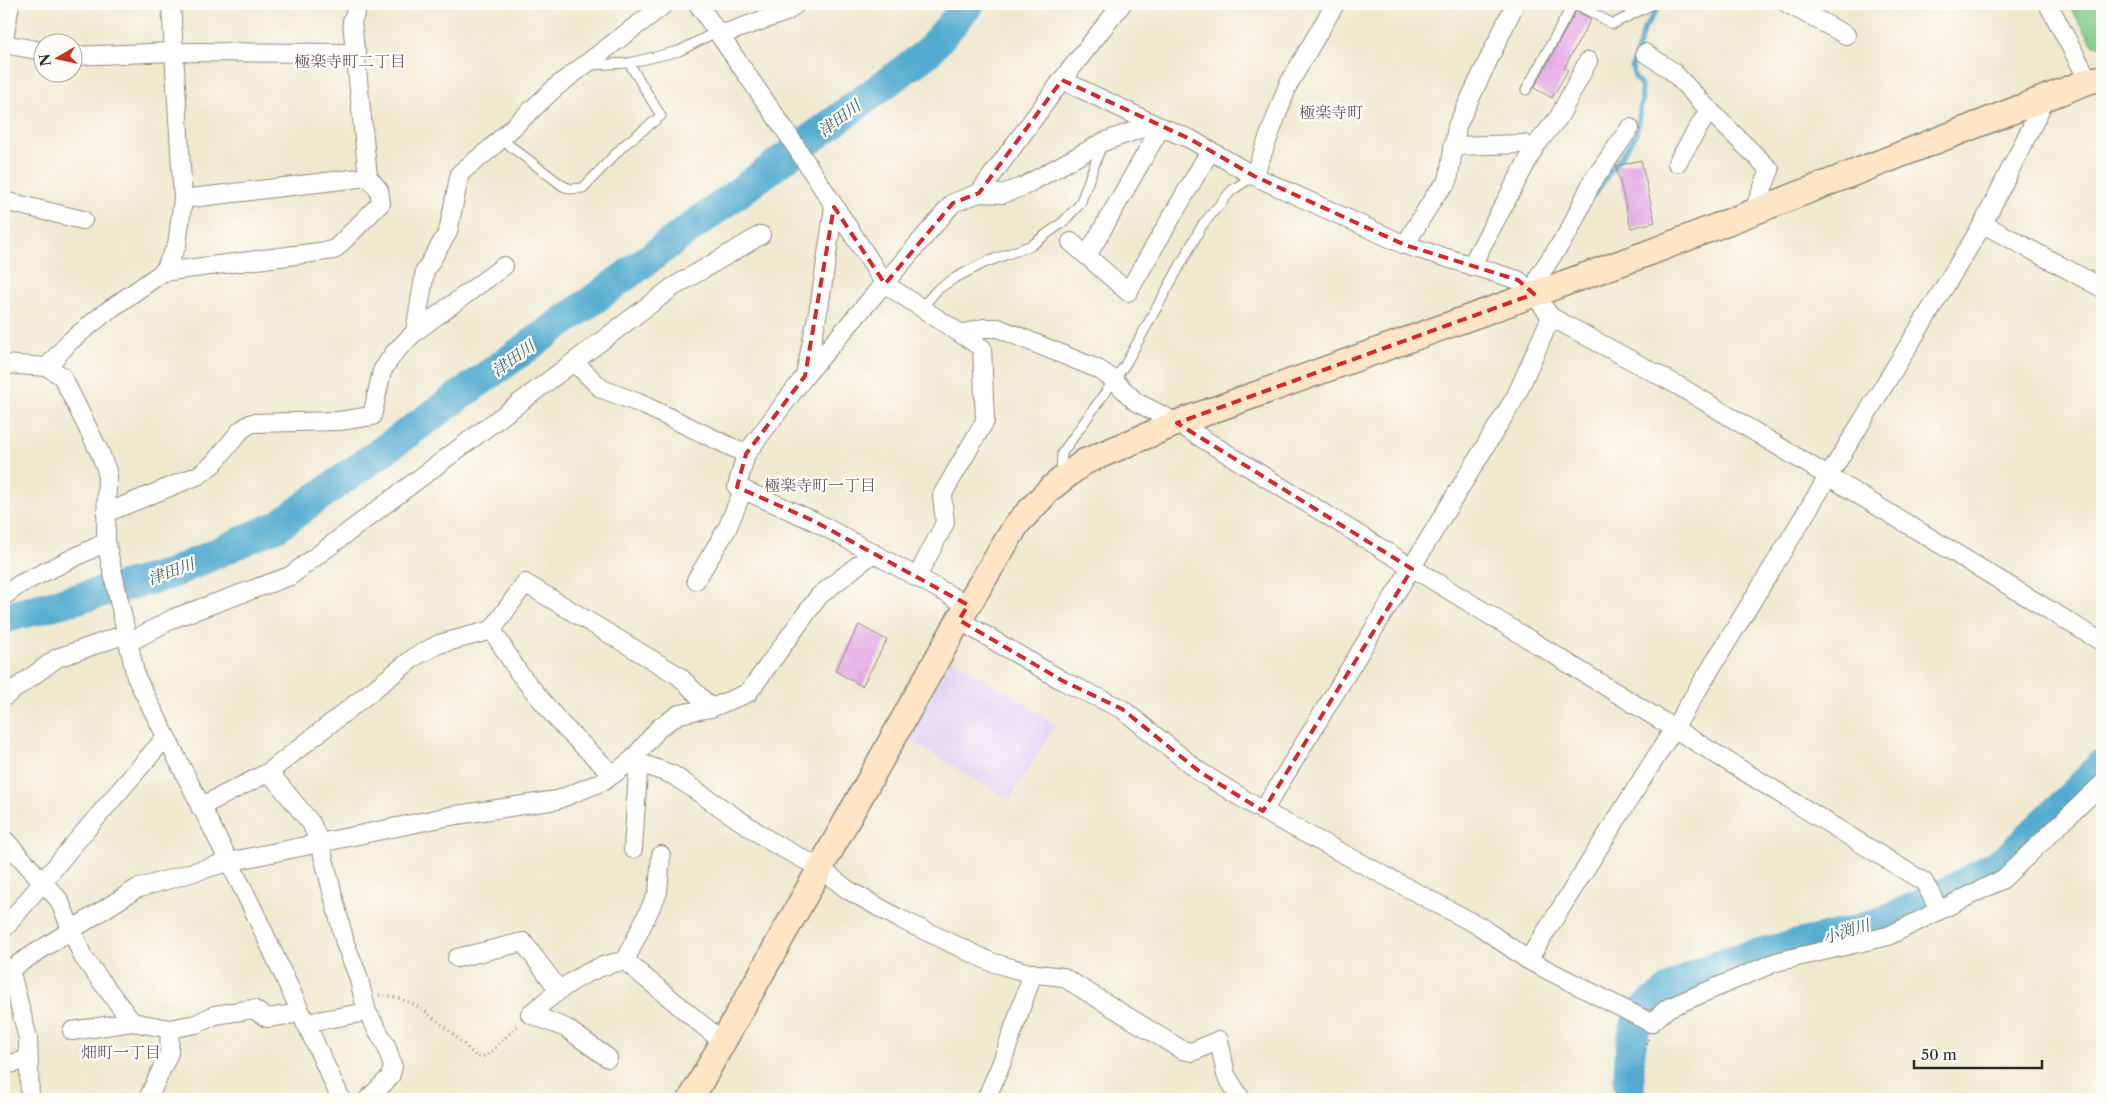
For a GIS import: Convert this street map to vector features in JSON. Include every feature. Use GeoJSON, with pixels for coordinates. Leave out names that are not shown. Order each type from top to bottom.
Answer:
{"type":"FeatureCollection","features":[{"type":"Feature","properties":{"kind":"street"},"geometry":{"type":"LineString","coordinates":[[10,4],[4,42],[32,49]]}},
{"type":"Feature","properties":{"kind":"street"},"geometry":{"type":"LineString","coordinates":[[47,367],[69,342],[106,312],[163,272],[177,245],[183,200],[171,4]]}},
{"type":"Feature","properties":{"kind":"street"},"geometry":{"type":"LineString","coordinates":[[163,272],[334,250],[381,203],[379,190],[368,177],[357,53],[352,21],[359,4]]}},
{"type":"Feature","properties":{"kind":"street"},"geometry":{"type":"LineString","coordinates":[[415,332],[425,271],[448,232],[460,173],[501,139],[557,86],[665,4]]}},
{"type":"Feature","properties":{"kind":"street"},"geometry":{"type":"LineString","coordinates":[[698,4],[783,127],[884,284],[982,348],[985,421],[942,495],[945,523],[918,577]]}},
{"type":"Feature","properties":{"kind":"street"},"geometry":{"type":"LineString","coordinates":[[719,33],[786,12],[796,4]]}},
{"type":"Feature","properties":{"kind":"street"},"geometry":{"type":"LineString","coordinates":[[979,193],[1062,80],[1122,4]]}},
{"type":"Feature","properties":{"kind":"street"},"geometry":{"type":"LineString","coordinates":[[1254,176],[1288,85],[1335,4]]}},
{"type":"Feature","properties":{"kind":"street"},"geometry":{"type":"LineString","coordinates":[[1405,245],[1436,194],[1448,181],[1457,126],[1515,4]]}},
{"type":"Feature","properties":{"kind":"street"},"geometry":{"type":"LineString","coordinates":[[1788,4],[1846,35]]}},
{"type":"Feature","properties":{"kind":"street"},"geometry":{"type":"LineString","coordinates":[[691,1099],[963,612],[1017,524],[1061,480],[1084,462],[1177,423],[1534,294],[1753,212],[2096,79],[2048,4]]}},
{"type":"Feature","properties":{"kind":"street"},"geometry":{"type":"LineString","coordinates":[[82,56],[174,52],[357,53]]}},
{"type":"Feature","properties":{"kind":"street"},"geometry":{"type":"LineString","coordinates":[[1645,53],[1668,78],[1709,110],[1770,170],[1753,212]]}},
{"type":"Feature","properties":{"kind":"street"},"geometry":{"type":"LineString","coordinates":[[1471,266],[1525,182],[1536,145],[1565,121],[1588,61]]}},
{"type":"Feature","properties":{"kind":"street"},"geometry":{"type":"LineString","coordinates":[[1062,80],[1210,151],[1254,176],[1405,245],[1518,280],[1534,294],[1550,317],[1679,386],[2102,642]]}},
{"type":"Feature","properties":{"kind":"street"},"geometry":{"type":"LineString","coordinates":[[1528,960],[1673,730],[1983,224],[2046,98]]}},
{"type":"Feature","properties":{"kind":"street"},"geometry":{"type":"LineString","coordinates":[[1677,163],[1709,110]]}},
{"type":"Feature","properties":{"kind":"street"},"geometry":{"type":"LineString","coordinates":[[1157,126],[1102,142],[1024,186],[1003,194],[979,193],[953,204],[805,376],[746,454],[737,487],[814,521],[918,577],[963,612],[1063,681],[1122,709],[1200,772],[1263,811],[1482,927],[1528,960],[1651,1023],[1668,1008],[1776,962],[1888,936],[2003,879],[2102,784]]}},
{"type":"Feature","properties":{"kind":"street"},"geometry":{"type":"LineString","coordinates":[[1087,256],[1157,126]]}},
{"type":"Feature","properties":{"kind":"street"},"geometry":{"type":"LineString","coordinates":[[1534,294],[1540,274],[1568,231],[1574,204],[1630,128]]}},
{"type":"Feature","properties":{"kind":"street"},"geometry":{"type":"LineString","coordinates":[[1453,146],[1524,144]]}},
{"type":"Feature","properties":{"kind":"street"},"geometry":{"type":"LineString","coordinates":[[1071,242],[1128,292],[1210,151]]}},
{"type":"Feature","properties":{"kind":"street"},"geometry":{"type":"LineString","coordinates":[[183,200],[368,177]]}},
{"type":"Feature","properties":{"kind":"street"},"geometry":{"type":"LineString","coordinates":[[4,200],[83,220]]}},
{"type":"Feature","properties":{"kind":"street"},"geometry":{"type":"LineString","coordinates":[[805,376],[820,302],[834,207]]}},
{"type":"Feature","properties":{"kind":"street"},"geometry":{"type":"LineString","coordinates":[[1983,224],[2102,288]]}},
{"type":"Feature","properties":{"kind":"street"},"geometry":{"type":"LineString","coordinates":[[4,697],[58,658],[290,576],[673,287],[761,235]]}},
{"type":"Feature","properties":{"kind":"street"},"geometry":{"type":"LineString","coordinates":[[106,513],[199,475],[213,464],[241,430],[252,423],[339,421],[372,416],[382,371],[394,353],[415,332],[504,266]]}},
{"type":"Feature","properties":{"kind":"street"},"geometry":{"type":"LineString","coordinates":[[1263,811],[1516,396],[1550,317]]}},
{"type":"Feature","properties":{"kind":"street"},"geometry":{"type":"LineString","coordinates":[[961,334],[984,328],[998,328],[1098,369],[1112,379],[1136,402],[1177,423],[1673,730],[1924,882],[1940,909]]}},
{"type":"Feature","properties":{"kind":"street"},"geometry":{"type":"LineString","coordinates":[[574,362],[602,389],[746,454]]}},
{"type":"Feature","properties":{"kind":"street"},"geometry":{"type":"LineString","coordinates":[[4,364],[47,367],[62,376],[107,471],[106,542],[136,677],[228,862],[341,1099]]}},
{"type":"Feature","properties":{"kind":"street"},"geometry":{"type":"LineString","coordinates":[[696,580],[727,529],[744,490]]}},
{"type":"Feature","properties":{"kind":"street"},"geometry":{"type":"LineString","coordinates":[[4,596],[20,584],[106,542]]}},
{"type":"Feature","properties":{"kind":"street"},"geometry":{"type":"LineString","coordinates":[[30,1099],[28,1038],[7,971],[136,889],[228,862],[450,816],[557,800],[604,781],[632,760],[659,728],[679,714],[711,708],[748,693],[819,596],[873,553]]}},
{"type":"Feature","properties":{"kind":"street"},"geometry":{"type":"LineString","coordinates":[[200,807],[269,772],[416,656],[439,644],[492,630],[525,584],[678,676],[711,708]]}},
{"type":"Feature","properties":{"kind":"street"},"geometry":{"type":"LineString","coordinates":[[492,630],[519,673],[561,724],[612,774]]}},
{"type":"Feature","properties":{"kind":"street"},"geometry":{"type":"LineString","coordinates":[[4,929],[165,738]]}},
{"type":"Feature","properties":{"kind":"street"},"geometry":{"type":"LineString","coordinates":[[632,760],[673,775],[773,843],[820,868],[848,890],[915,926],[991,962],[1033,973],[1063,977],[1182,1050],[1192,1052],[1219,1040],[1226,1075],[1241,1099]]}},
{"type":"Feature","properties":{"kind":"street"},"geometry":{"type":"LineString","coordinates":[[632,760],[638,772],[633,850]]}},
{"type":"Feature","properties":{"kind":"street"},"geometry":{"type":"LineString","coordinates":[[269,772],[311,823],[320,843],[346,944],[365,1003],[386,1045],[393,1067],[390,1077],[368,1099]]}},
{"type":"Feature","properties":{"kind":"street"},"geometry":{"type":"LineString","coordinates":[[4,839],[59,900],[70,931],[83,957],[132,1022]]}},
{"type":"Feature","properties":{"kind":"street"},"geometry":{"type":"LineString","coordinates":[[625,961],[662,893],[661,855]]}},
{"type":"Feature","properties":{"kind":"street"},"geometry":{"type":"LineString","coordinates":[[458,958],[489,944],[523,942],[558,990]]}},
{"type":"Feature","properties":{"kind":"street"},"geometry":{"type":"LineString","coordinates":[[608,1058],[566,1028],[530,1014],[558,990],[610,963],[625,961],[723,1042]]}},
{"type":"Feature","properties":{"kind":"street"},"geometry":{"type":"LineString","coordinates":[[986,1099],[1002,1062],[1033,973]]}},
{"type":"Feature","properties":{"kind":"street"},"geometry":{"type":"LineString","coordinates":[[72,1031],[132,1022],[170,1029],[196,1024],[215,1015],[253,1009],[267,1018],[303,1018],[365,1003]]}},
{"type":"Feature","properties":{"kind":"street"},"geometry":{"type":"LineString","coordinates":[[148,1099],[169,1053],[170,1029]]}},
{"type":"Feature","properties":{"kind":"street"},"geometry":{"type":"LineString","coordinates":[[4,1065],[28,1060]]}},
{"type":"Feature","properties":{"kind":"lane"},"geometry":{"type":"LineString","coordinates":[[1526,90],[1575,4],[1613,24],[1652,4]]}},
{"type":"Feature","properties":{"kind":"lane"},"geometry":{"type":"LineString","coordinates":[[584,65],[629,63],[687,48],[719,33]]}},
{"type":"Feature","properties":{"kind":"lane"},"geometry":{"type":"LineString","coordinates":[[501,139],[564,186],[571,189],[583,188],[624,146],[661,116],[629,63]]}},
{"type":"Feature","properties":{"kind":"lane"},"geometry":{"type":"LineString","coordinates":[[921,308],[938,289],[955,278],[984,263],[1032,245],[1063,222],[1080,204],[1102,142]]}},
{"type":"Feature","properties":{"kind":"lane"},"geometry":{"type":"LineString","coordinates":[[1061,480],[1062,453],[1112,379],[1125,365],[1203,224],[1232,190],[1254,176]]}},
{"type":"Feature","properties":{"kind":"path"},"geometry":{"type":"LineString","coordinates":[[365,1003],[388,995],[428,1013],[477,1057],[487,1056],[504,1037],[530,1014]]}},
{"type":"Feature","properties":{"kind":"path"},"geometry":{"type":"LineString","coordinates":[[1642,1099],[1641,1065],[1651,1023]]}},
{"type":"Feature","properties":{"kind":"highlighted area"},"geometry":{"type":"Polygon","coordinates":[[[1062,80],[1190,139],[1254,176],[1405,245],[1518,280],[1534,294],[1177,423],[1412,569],[1263,811],[1200,772],[1122,709],[1063,681],[959,620],[968,605],[814,521],[737,487],[746,454],[805,376],[834,207],[885,284],[953,203],[979,193],[1062,80]]]}},
{"type":"Feature","properties":{"kind":"shaded area"},"geometry":{"type":"Polygon","coordinates":[[[952,658],[1056,724],[1010,800],[907,739],[952,658]]]}},
{"type":"Feature","properties":{"kind":"green space"},"geometry":{"type":"Polygon","coordinates":[[[2068,4],[2102,4],[2102,45],[2094,45],[2068,4]]]}},
{"type":"Feature","properties":{"kind":"building"},"geometry":{"type":"Polygon","coordinates":[[[1576,11],[1591,19],[1564,68],[1568,70],[1552,98],[1534,88],[1576,11]]]}},
{"type":"Feature","properties":{"kind":"building"},"geometry":{"type":"Polygon","coordinates":[[[1641,160],[1655,222],[1631,228],[1616,166],[1641,160]]]}},
{"type":"Feature","properties":{"kind":"building"},"geometry":{"type":"Polygon","coordinates":[[[859,625],[887,640],[862,686],[835,671],[859,625]]]}},
{"type":"Feature","properties":{"kind":"waterway","name":"津田川"},"geometry":{"type":"LineString","coordinates":[[4,618],[170,574],[279,525],[597,297],[927,53],[969,4]]}},
{"type":"Feature","properties":{"kind":"waterway"},"geometry":{"type":"LineString","coordinates":[[1594,195],[1636,135],[1642,99],[1641,86],[1635,77],[1632,67],[1644,29],[1657,10]]}},
{"type":"Feature","properties":{"kind":"waterway","name":"小渕川"},"geometry":{"type":"LineString","coordinates":[[1630,1099],[1629,1066],[1634,1031],[1643,1011],[1651,1003],[1685,980],[1712,968],[1771,950],[1860,929],[1903,913],[1962,884],[2013,853],[2102,764]]}},
{"type":"Feature","properties":{"kind":"district","name":"極楽寺町二丁目"},"geometry":{"type":"Point","coordinates":[350,61]}},
{"type":"Feature","properties":{"kind":"district","name":"極楽寺町"},"geometry":{"type":"Point","coordinates":[1331,112]}},
{"type":"Feature","properties":{"kind":"district","name":"極楽寺町一丁目"},"geometry":{"type":"Point","coordinates":[820,485]}},
{"type":"Feature","properties":{"kind":"district","name":"畑町一丁目"},"geometry":{"type":"Point","coordinates":[121,1052]}}]}
